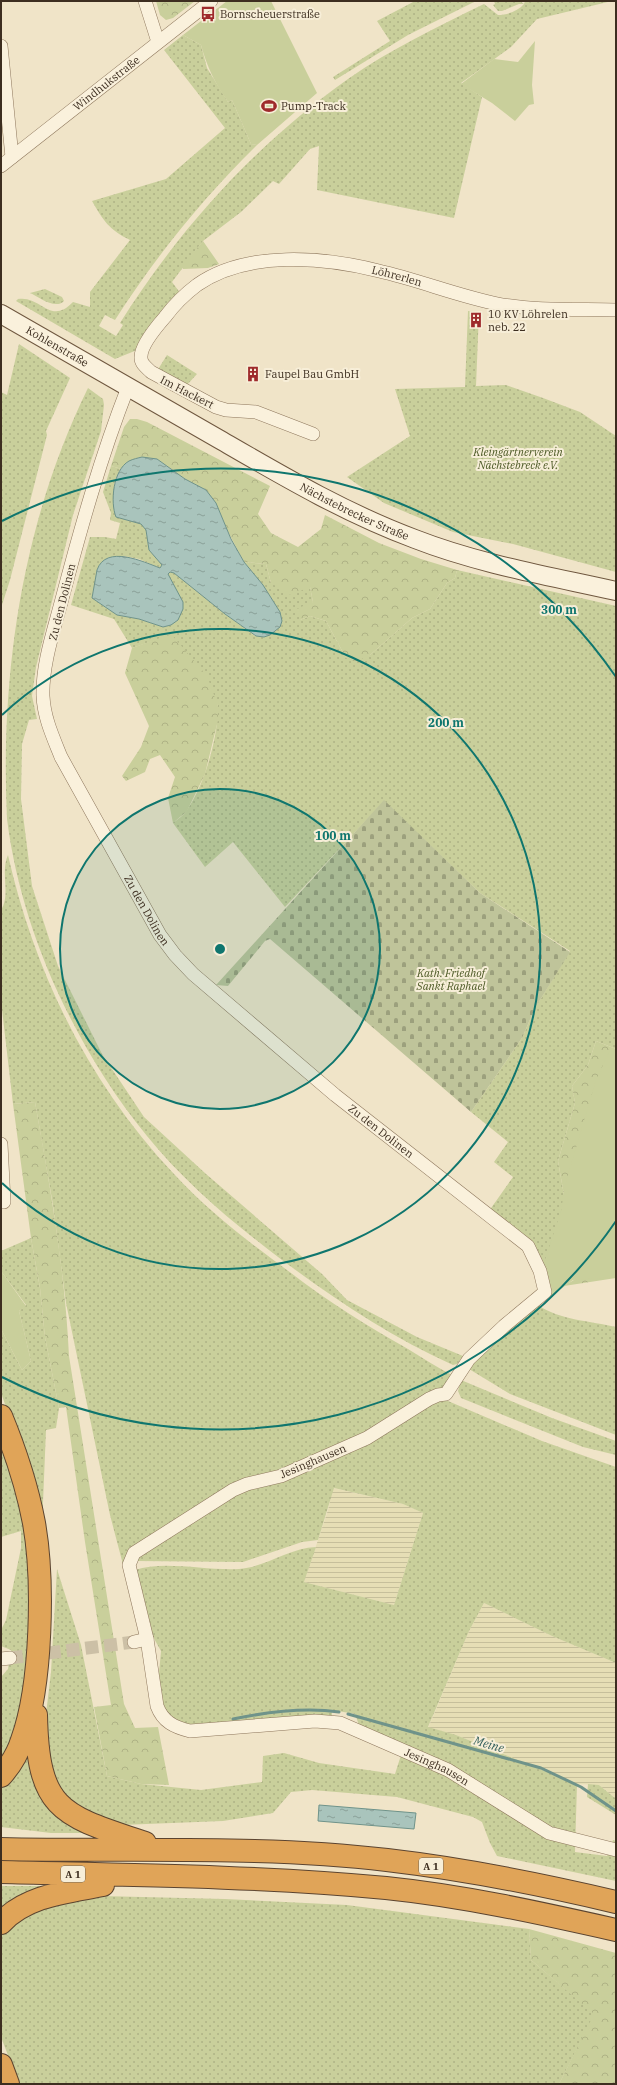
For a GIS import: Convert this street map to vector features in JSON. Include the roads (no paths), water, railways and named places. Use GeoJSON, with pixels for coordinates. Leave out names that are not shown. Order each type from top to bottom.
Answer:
{"type":"FeatureCollection","features":[{"type":"Feature","properties":{"kind":"highway"},"geometry":{"type":"LineString","coordinates":[[1,1416],[21,1469],[34,1523],[39,1562],[39,1621],[35,1676],[37,1747],[42,1775],[49,1792],[66,1811],[86,1823],[163,1849]]}},
{"type":"Feature","properties":{"kind":"highway"},"geometry":{"type":"LineString","coordinates":[[1,1776],[14,1759],[23,1738],[35,1676]]}},
{"type":"Feature","properties":{"kind":"highway","name":"A 1"},"geometry":{"type":"LineString","coordinates":[[1,1848],[163,1849],[284,1853],[386,1860],[529,1882],[616,1902]]}},
{"type":"Feature","properties":{"kind":"highway","name":"A 1"},"geometry":{"type":"LineString","coordinates":[[1,1872],[282,1880],[394,1889],[459,1898],[616,1930]]}},
{"type":"Feature","properties":{"kind":"highway"},"geometry":{"type":"LineString","coordinates":[[1,1923],[18,1910],[57,1893],[145,1875]]}},
{"type":"Feature","properties":{"kind":"highway"},"geometry":{"type":"LineString","coordinates":[[1,2065],[8,2084]]}},
{"type":"Feature","properties":{"kind":"main road","name":"Kohlenstraße"},"geometry":{"type":"LineString","coordinates":[[1,314],[121,383]]}},
{"type":"Feature","properties":{"kind":"main road","name":"Nächstebrecker Straße"},"geometry":{"type":"LineString","coordinates":[[121,383],[320,496],[376,524],[416,540],[494,563],[616,591]]}},
{"type":"Feature","properties":{"kind":"street"},"geometry":{"type":"LineString","coordinates":[[145,1],[158,42]]}},
{"type":"Feature","properties":{"kind":"street","name":"Windhukstraße"},"geometry":{"type":"LineString","coordinates":[[1,166],[211,1]]}},
{"type":"Feature","properties":{"kind":"street"},"geometry":{"type":"LineString","coordinates":[[1,46],[12,157]]}},
{"type":"Feature","properties":{"kind":"street","name":"Löhrerlen"},"geometry":{"type":"LineString","coordinates":[[183,297],[198,285],[234,268],[258,262],[311,260],[346,263],[381,271],[466,297],[500,304],[527,308],[616,310]]}},
{"type":"Feature","properties":{"kind":"street","name":"Im Hackert"},"geometry":{"type":"LineString","coordinates":[[183,297],[160,323],[142,351],[141,358],[147,368],[161,379],[216,407],[226,410],[256,412],[313,434]]}},
{"type":"Feature","properties":{"kind":"street","name":"Zu den Dolinen"},"geometry":{"type":"LineString","coordinates":[[121,383],[53,633],[44,678],[45,712],[61,757],[160,935],[175,955],[193,974],[335,1095],[528,1246],[540,1271],[545,1292]]}},
{"type":"Feature","properties":{"kind":"street"},"geometry":{"type":"LineString","coordinates":[[1,1144],[4,1202],[1,1202]]}},
{"type":"Feature","properties":{"kind":"street","name":"Jesinghausen"},"geometry":{"type":"LineString","coordinates":[[545,1292],[504,1326],[469,1359],[446,1394],[438,1395],[429,1399],[367,1438],[310,1464],[281,1476],[247,1484],[233,1490],[134,1553],[129,1565],[140,1641],[157,1706],[160,1715],[177,1728],[190,1731],[308,1721],[340,1723],[448,1770],[549,1833],[616,1850]]}},
{"type":"Feature","properties":{"kind":"water"},"geometry":{"type":"Polygon","coordinates":[[[142,457],[157,459],[185,479],[206,490],[216,503],[231,539],[244,562],[263,585],[280,612],[282,621],[280,627],[270,635],[264,637],[256,636],[225,614],[174,573],[170,572],[168,574],[183,602],[183,609],[178,620],[171,625],[163,627],[139,619],[117,615],[92,598],[97,570],[102,562],[108,558],[117,556],[126,557],[160,568],[162,565],[149,550],[146,530],[141,524],[116,517],[114,511],[114,487],[119,471],[129,461],[142,457]]]}},
{"type":"Feature","properties":{"kind":"water"},"geometry":{"type":"Polygon","coordinates":[[[319,1805],[416,1813],[414,1829],[318,1821],[319,1805]]]}},
{"type":"Feature","properties":{"kind":"waterway","name":"Meine"},"geometry":{"type":"LineString","coordinates":[[233,1719],[259,1714],[299,1710],[339,1712]]}},
{"type":"Feature","properties":{"kind":"waterway","name":"Meine"},"geometry":{"type":"LineString","coordinates":[[348,1714],[541,1768],[581,1787],[616,1811]]}},
{"type":"Feature","properties":{"kind":"tunnel"},"geometry":{"type":"LineString","coordinates":[[10,1658],[134,1642]]}},
{"type":"Feature","properties":{"kind":"place","name":"Bornscheuerstraße"},"geometry":{"type":"Point","coordinates":[208,14]}},
{"type":"Feature","properties":{"kind":"place","name":"Pump-Track"},"geometry":{"type":"Point","coordinates":[269,106]}},
{"type":"Feature","properties":{"kind":"place","name":"10 KV Löhrelen neb. 22"},"geometry":{"type":"Point","coordinates":[476,320]}},
{"type":"Feature","properties":{"kind":"place","name":"Faupel Bau GmbH"},"geometry":{"type":"Point","coordinates":[253,374]}},
{"type":"Feature","properties":{"kind":"park label","name":"Kleingärtnerverein Nächstebreck e.V."},"geometry":{"type":"Point","coordinates":[518,458]}},
{"type":"Feature","properties":{"kind":"park label","name":"Kath. Friedhof Sankt Raphael"},"geometry":{"type":"Point","coordinates":[451,979]}}]}
